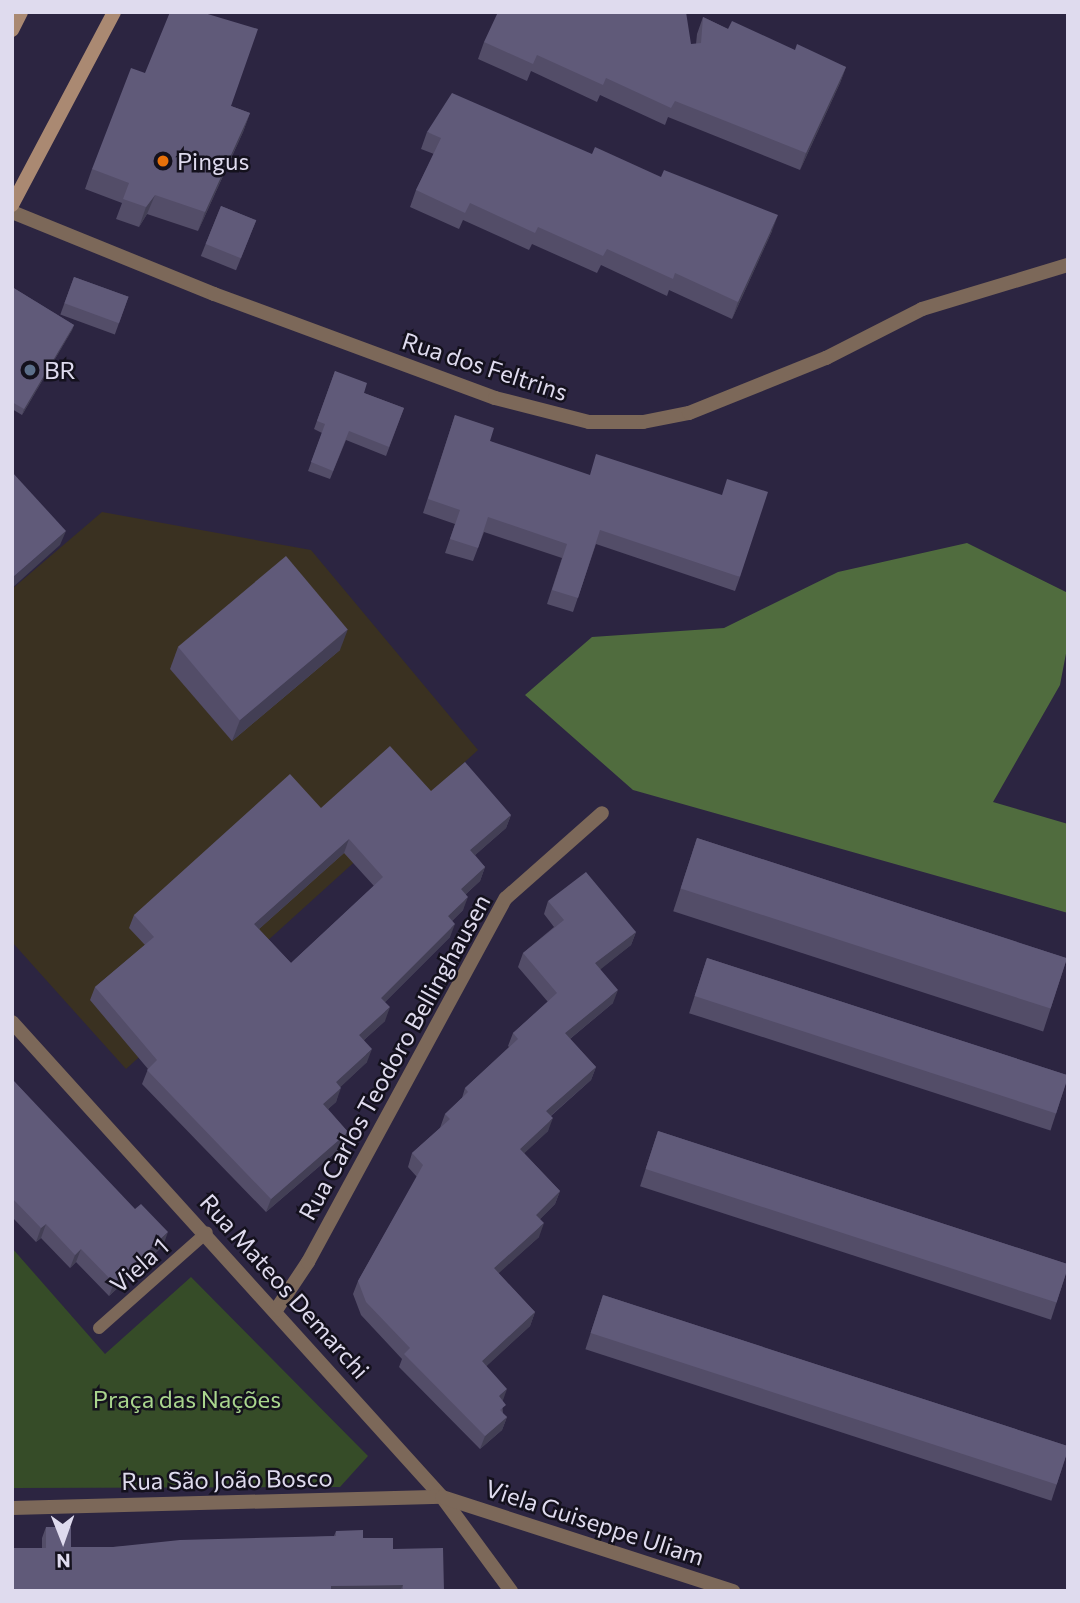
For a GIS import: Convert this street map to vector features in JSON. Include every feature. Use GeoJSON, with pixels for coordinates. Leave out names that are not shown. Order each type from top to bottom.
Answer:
{"type":"FeatureCollection","features":[{"type":"Feature","properties":{"kind":"main road"},"geometry":{"type":"LineString","coordinates":[[12,30],[21,12]]}},
{"type":"Feature","properties":{"kind":"main road"},"geometry":{"type":"LineString","coordinates":[[12,205],[114,12]]}},
{"type":"Feature","properties":{"kind":"street","name":"Rua dos Feltrins"},"geometry":{"type":"LineString","coordinates":[[12,212],[208,292],[495,398],[589,422],[643,422],[689,413],[826,358],[922,309],[1068,265]]}},
{"type":"Feature","properties":{"kind":"street","name":"Rua Carlos Teodoro Bellinghausen"},"geometry":{"type":"LineString","coordinates":[[276,1310],[308,1262],[506,898],[602,813]]}},
{"type":"Feature","properties":{"kind":"street","name":"Rua Mateos Demarchi"},"geometry":{"type":"LineString","coordinates":[[12,1022],[207,1233],[442,1497],[511,1591]]}},
{"type":"Feature","properties":{"kind":"street","name":"Rua São João Bosco"},"geometry":{"type":"LineString","coordinates":[[12,1508],[442,1497]]}},
{"type":"Feature","properties":{"kind":"street","name":"Viela Guiseppe Uliam"},"geometry":{"type":"LineString","coordinates":[[442,1497],[727,1590]]}},
{"type":"Feature","properties":{"kind":"lane","name":"Viela 1"},"geometry":{"type":"LineString","coordinates":[[99,1328],[207,1233]]}},
{"type":"Feature","properties":{"kind":"shaded area"},"geometry":{"type":"Polygon","coordinates":[[[102,512],[311,550],[478,750],[126,1069],[12,942],[12,589],[102,512]]]}},
{"type":"Feature","properties":{"kind":"green space"},"geometry":{"type":"Polygon","coordinates":[[[967,543],[1068,593],[1068,643],[1060,685],[993,802],[1068,824],[1068,913],[633,790],[525,695],[592,637],[724,628],[838,572],[967,543]]]}},
{"type":"Feature","properties":{"kind":"green space","name":"Praça das Nações"},"geometry":{"type":"Polygon","coordinates":[[[12,1248],[105,1354],[191,1277],[368,1456],[340,1487],[12,1488],[12,1248]]]}},
{"type":"Feature","properties":{"kind":"building"},"geometry":{"type":"Polygon","coordinates":[[[170,12],[201,12],[258,29],[231,106],[250,113],[205,212],[155,195],[146,207],[123,199],[129,183],[92,169],[131,68],[145,73],[170,12]]]}},
{"type":"Feature","properties":{"kind":"building"},"geometry":{"type":"Polygon","coordinates":[[[498,12],[686,12],[691,44],[701,43],[703,17],[728,29],[732,21],[795,50],[797,44],[846,67],[806,153],[675,101],[671,108],[606,78],[603,85],[537,55],[533,64],[484,42],[498,12]]]}},
{"type":"Feature","properties":{"kind":"building"},"geometry":{"type":"Polygon","coordinates":[[[452,93],[592,154],[595,147],[661,177],[664,170],[778,215],[738,302],[675,273],[673,279],[607,249],[603,256],[538,227],[535,233],[470,203],[465,213],[416,190],[441,138],[427,132],[452,93]]]}},
{"type":"Feature","properties":{"kind":"building"},"geometry":{"type":"Polygon","coordinates":[[[221,206],[256,220],[241,258],[206,244],[221,206]]]}},
{"type":"Feature","properties":{"kind":"building"},"geometry":{"type":"Polygon","coordinates":[[[74,277],[129,297],[119,323],[64,303],[74,277]]]}},
{"type":"Feature","properties":{"kind":"building","name":"BR"},"geometry":{"type":"Polygon","coordinates":[[[12,287],[74,325],[24,409],[12,402],[12,287]]]}},
{"type":"Feature","properties":{"kind":"building"},"geometry":{"type":"Polygon","coordinates":[[[335,371],[367,383],[364,393],[404,408],[389,447],[349,431],[333,471],[311,462],[325,424],[317,421],[335,371]]]}},
{"type":"Feature","properties":{"kind":"building"},"geometry":{"type":"Polygon","coordinates":[[[455,415],[494,428],[490,441],[590,475],[596,454],[722,495],[727,479],[768,492],[740,577],[600,530],[578,598],[552,590],[567,544],[488,517],[478,548],[450,539],[460,510],[428,499],[455,415]]]}},
{"type":"Feature","properties":{"kind":"building"},"geometry":{"type":"Polygon","coordinates":[[[12,472],[66,531],[12,578],[12,472]]]}},
{"type":"Feature","properties":{"kind":"building"},"geometry":{"type":"Polygon","coordinates":[[[286,556],[348,630],[240,720],[178,647],[286,556]]]}},
{"type":"Feature","properties":{"kind":"building"},"geometry":{"type":"Polygon","coordinates":[[[390,746],[431,791],[465,762],[511,815],[470,850],[485,867],[461,889],[468,897],[448,916],[455,924],[381,998],[390,1007],[359,1035],[372,1049],[336,1082],[341,1088],[323,1104],[348,1132],[271,1199],[147,1070],[157,1060],[95,987],[154,937],[134,915],[290,774],[321,808],[390,746]],[[349,839],[254,924],[291,963],[383,877],[349,839]]]}},
{"type":"Feature","properties":{"kind":"building"},"geometry":{"type":"Polygon","coordinates":[[[697,838],[1067,958],[1051,1009],[681,888],[697,838]]]}},
{"type":"Feature","properties":{"kind":"building"},"geometry":{"type":"Polygon","coordinates":[[[586,872],[636,932],[595,963],[618,990],[565,1033],[596,1067],[546,1111],[553,1118],[520,1149],[560,1191],[536,1215],[544,1223],[494,1268],[535,1312],[482,1361],[507,1389],[499,1396],[506,1405],[500,1410],[507,1417],[485,1436],[404,1354],[410,1348],[366,1302],[358,1281],[423,1165],[412,1153],[450,1119],[445,1114],[468,1092],[465,1088],[518,1039],[513,1033],[557,993],[523,953],[564,920],[548,901],[586,872]]]}},
{"type":"Feature","properties":{"kind":"building"},"geometry":{"type":"Polygon","coordinates":[[[707,958],[1068,1075],[1056,1113],[695,996],[707,958]]]}},
{"type":"Feature","properties":{"kind":"building"},"geometry":{"type":"Polygon","coordinates":[[[12,1079],[135,1209],[141,1204],[168,1232],[114,1283],[81,1249],[75,1255],[46,1224],[41,1228],[12,1198],[12,1079]]]}},
{"type":"Feature","properties":{"kind":"building"},"geometry":{"type":"Polygon","coordinates":[[[658,1131],[1068,1264],[1056,1303],[646,1169],[658,1131]]]}},
{"type":"Feature","properties":{"kind":"building"},"geometry":{"type":"Polygon","coordinates":[[[603,1295],[1068,1446],[1057,1484],[591,1333],[603,1295]]]}},
{"type":"Feature","properties":{"kind":"building"},"geometry":{"type":"Polygon","coordinates":[[[46,1527],[71,1527],[71,1547],[113,1547],[180,1540],[336,1536],[336,1531],[363,1530],[363,1538],[393,1538],[393,1549],[443,1548],[444,1591],[403,1591],[403,1585],[331,1586],[331,1591],[12,1591],[12,1548],[46,1548],[46,1527]]]}},
{"type":"Feature","properties":{"kind":"place","name":"Pingus"},"geometry":{"type":"Point","coordinates":[163,161]}},
{"type":"Feature","properties":{"kind":"place","name":"BR"},"geometry":{"type":"Point","coordinates":[30,370]}}]}
